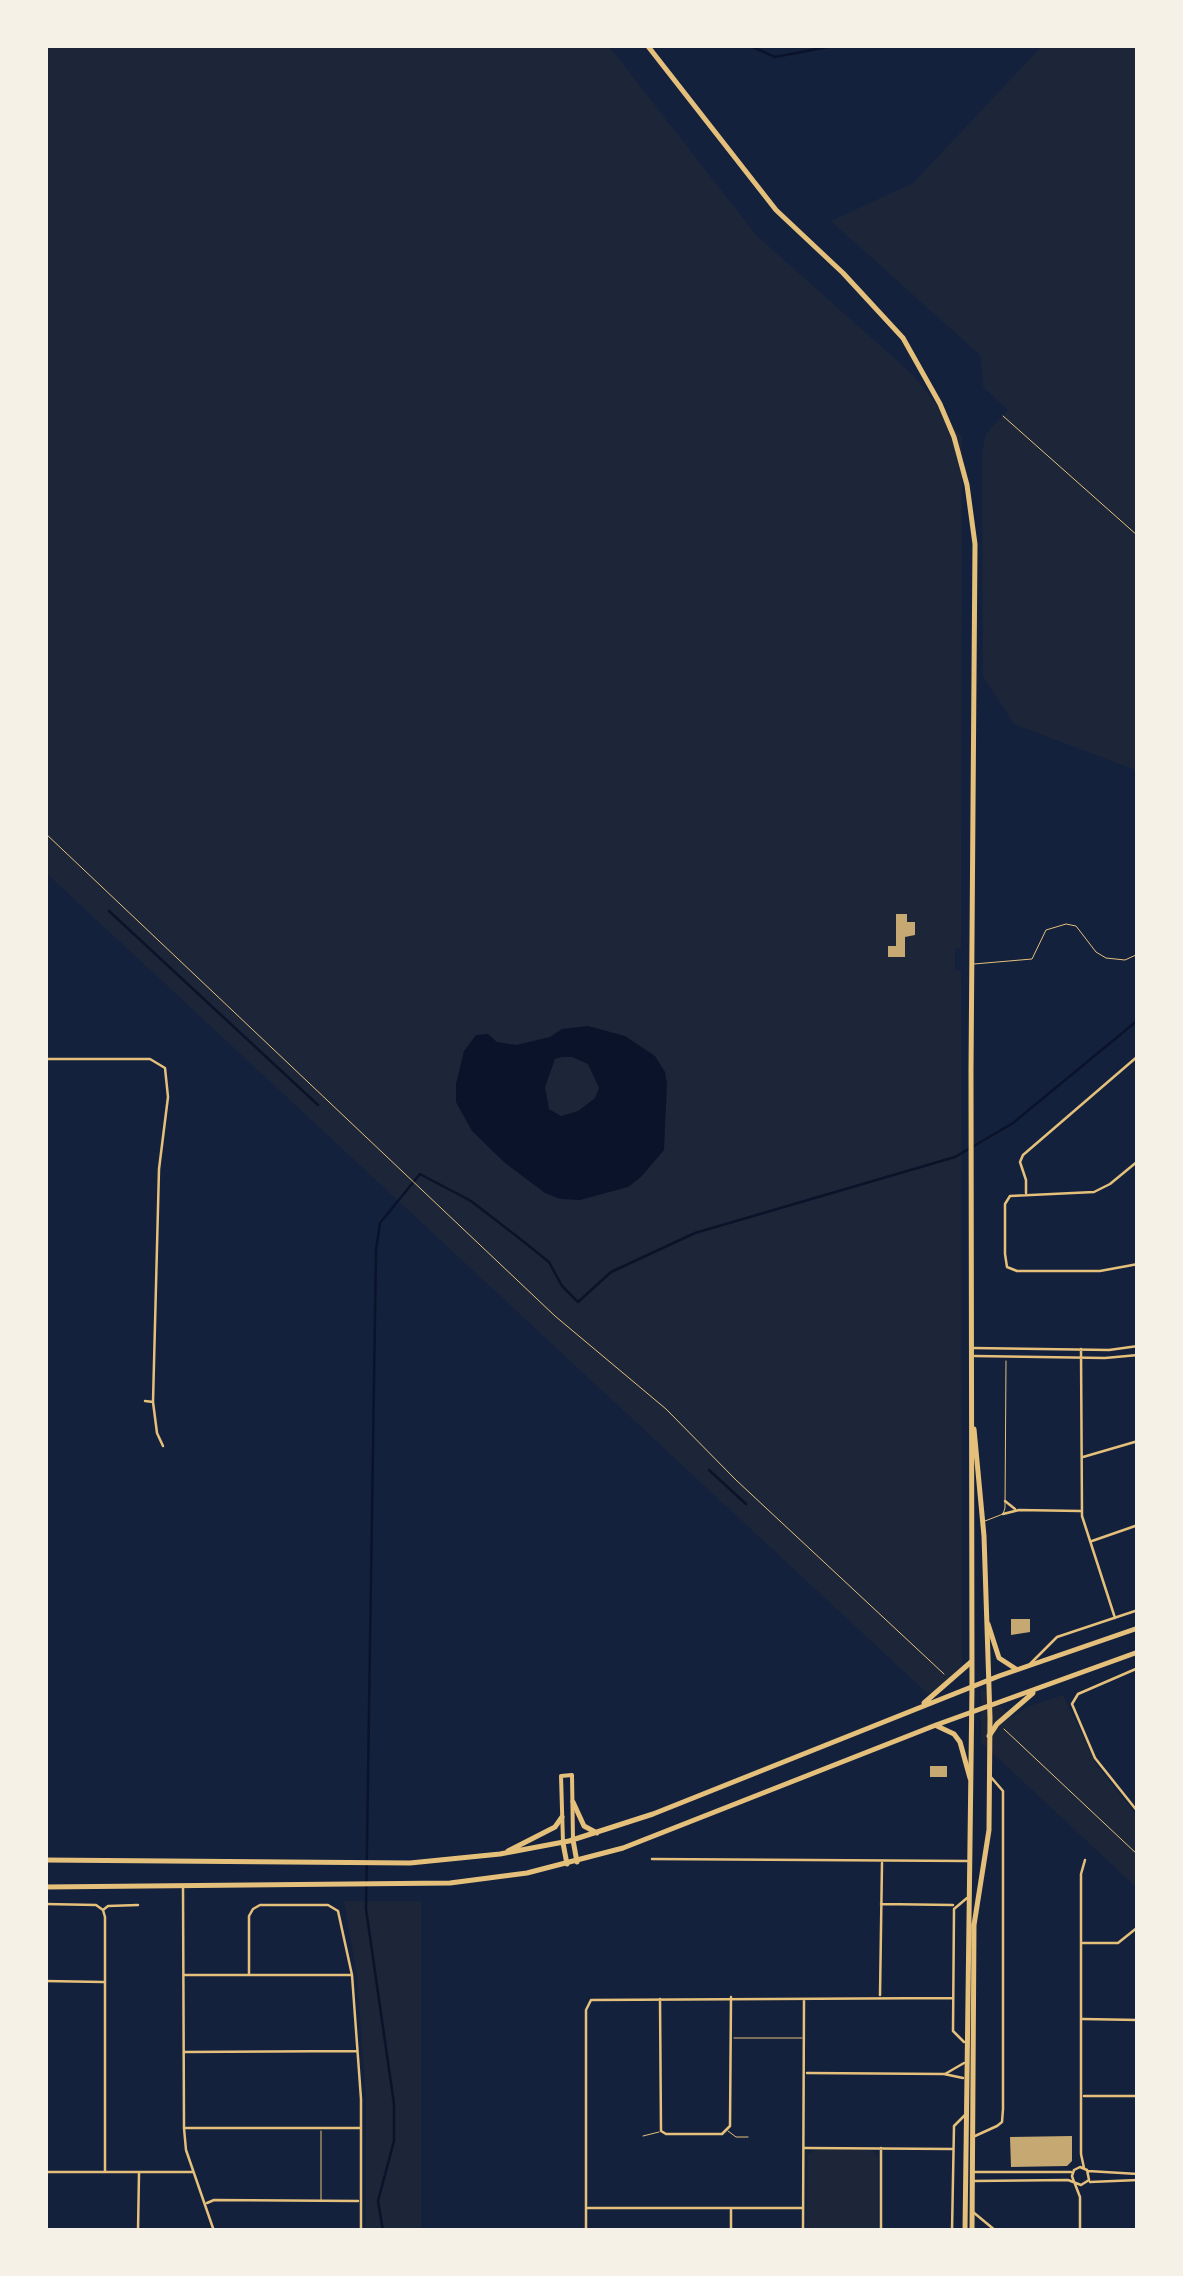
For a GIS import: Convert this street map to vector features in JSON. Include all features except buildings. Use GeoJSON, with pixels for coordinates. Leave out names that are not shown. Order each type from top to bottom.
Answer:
{"type":"FeatureCollection","features":[{"type":"Feature","properties":{"kind":"main road"},"geometry":{"type":"LineString","coordinates":[[646,45],[776,210],[843,273],[902,338],[931,386],[967,484],[975,544],[972,1687],[965,2061],[974,2137],[969,2172]]}},
{"type":"Feature","properties":{"kind":"main road"},"geometry":{"type":"LineString","coordinates":[[965,2231],[969,2172],[965,2115],[974,1925],[986,1858],[990,1736],[983,1522],[971,1401]]}},
{"type":"Feature","properties":{"kind":"main road"},"geometry":{"type":"LineString","coordinates":[[988,1624],[999,1658],[1008,1666],[1022,1668]]}},
{"type":"Feature","properties":{"kind":"main road"},"geometry":{"type":"LineString","coordinates":[[45,1860],[410,1863],[500,1854],[564,1842],[654,1814],[989,1680],[1138,1628]]}},
{"type":"Feature","properties":{"kind":"main road"},"geometry":{"type":"LineString","coordinates":[[45,1888],[412,1884],[488,1878],[577,1862],[1138,1652]]}},
{"type":"Feature","properties":{"kind":"main road"},"geometry":{"type":"LineString","coordinates":[[917,1708],[971,1662]]}},
{"type":"Feature","properties":{"kind":"main road"},"geometry":{"type":"LineString","coordinates":[[990,1736],[997,1724],[1039,1688]]}},
{"type":"Feature","properties":{"kind":"main road"},"geometry":{"type":"LineString","coordinates":[[936,1725],[954,1734],[960,1742],[970,1778]]}},
{"type":"Feature","properties":{"kind":"main road"},"geometry":{"type":"LineString","coordinates":[[572,1802],[584,1826],[597,1833]]}},
{"type":"Feature","properties":{"kind":"main road"},"geometry":{"type":"LineString","coordinates":[[500,1854],[556,1826],[562,1818]]}},
{"type":"Feature","properties":{"kind":"main road"},"geometry":{"type":"LineString","coordinates":[[572,1840],[577,1862]]}},
{"type":"Feature","properties":{"kind":"main road"},"geometry":{"type":"LineString","coordinates":[[564,1842],[567,1864]]}},
{"type":"Feature","properties":{"kind":"main road"},"geometry":{"type":"LineString","coordinates":[[969,2181],[972,2231]]}},
{"type":"Feature","properties":{"kind":"street"},"geometry":{"type":"LineString","coordinates":[[1026,1195],[1020,1162],[1023,1154],[1138,1056]]}},
{"type":"Feature","properties":{"kind":"street"},"geometry":{"type":"LineString","coordinates":[[45,1059],[150,1059],[165,1068],[168,1077],[159,1169],[153,1402],[163,1446]]}},
{"type":"Feature","properties":{"kind":"street"},"geometry":{"type":"LineString","coordinates":[[1137,1163],[1094,1192],[1012,1195],[1006,1201],[1005,1254],[1008,1268],[1017,1271],[1100,1271],[1138,1264]]}},
{"type":"Feature","properties":{"kind":"street"},"geometry":{"type":"LineString","coordinates":[[147,1259],[155,1259]]}},
{"type":"Feature","properties":{"kind":"street"},"geometry":{"type":"LineString","coordinates":[[971,1348],[1081,1350],[1138,1346]]}},
{"type":"Feature","properties":{"kind":"street"},"geometry":{"type":"LineString","coordinates":[[1006,1349],[1006,1358]]}},
{"type":"Feature","properties":{"kind":"street"},"geometry":{"type":"LineString","coordinates":[[1081,1350],[1081,1511],[1115,1618]]}},
{"type":"Feature","properties":{"kind":"street"},"geometry":{"type":"LineString","coordinates":[[971,1356],[1081,1358],[1138,1354]]}},
{"type":"Feature","properties":{"kind":"street"},"geometry":{"type":"LineString","coordinates":[[144,1401],[153,1402]]}},
{"type":"Feature","properties":{"kind":"street"},"geometry":{"type":"LineString","coordinates":[[1081,1457],[1138,1441]]}},
{"type":"Feature","properties":{"kind":"street"},"geometry":{"type":"LineString","coordinates":[[1005,1501],[1019,1510],[1081,1511]]}},
{"type":"Feature","properties":{"kind":"street"},"geometry":{"type":"LineString","coordinates":[[1004,1514],[1019,1510]]}},
{"type":"Feature","properties":{"kind":"street"},"geometry":{"type":"LineString","coordinates":[[1090,1542],[1138,1526]]}},
{"type":"Feature","properties":{"kind":"street"},"geometry":{"type":"LineString","coordinates":[[1022,1668],[1058,1637],[1138,1610]]}},
{"type":"Feature","properties":{"kind":"street"},"geometry":{"type":"LineString","coordinates":[[1138,1668],[1078,1694],[1072,1702],[1095,1758],[1138,1812]]}},
{"type":"Feature","properties":{"kind":"street"},"geometry":{"type":"LineString","coordinates":[[974,2137],[1002,2122],[1003,2109],[1004,1791],[989,1774]]}},
{"type":"Feature","properties":{"kind":"street"},"geometry":{"type":"LineString","coordinates":[[564,1842],[561,1776],[572,1775],[572,1840]]}},
{"type":"Feature","properties":{"kind":"street"},"geometry":{"type":"LineString","coordinates":[[652,1859],[968,1861]]}},
{"type":"Feature","properties":{"kind":"street"},"geometry":{"type":"LineString","coordinates":[[1080,2202],[1090,2177],[1081,2154],[1081,1866],[1085,1860]]}},
{"type":"Feature","properties":{"kind":"street"},"geometry":{"type":"LineString","coordinates":[[880,1997],[882,1862]]}},
{"type":"Feature","properties":{"kind":"street"},"geometry":{"type":"LineString","coordinates":[[183,1886],[184,2128],[193,2172],[214,2231]]}},
{"type":"Feature","properties":{"kind":"street"},"geometry":{"type":"LineString","coordinates":[[880,1904],[955,1906],[967,1898]]}},
{"type":"Feature","properties":{"kind":"street"},"geometry":{"type":"LineString","coordinates":[[45,1904],[96,1906],[102,1910]]}},
{"type":"Feature","properties":{"kind":"street"},"geometry":{"type":"LineString","coordinates":[[102,1910],[108,1906],[138,1905]]}},
{"type":"Feature","properties":{"kind":"street"},"geometry":{"type":"LineString","coordinates":[[955,1906],[954,2034],[966,2043]]}},
{"type":"Feature","properties":{"kind":"street"},"geometry":{"type":"LineString","coordinates":[[249,1975],[249,1916],[253,1908],[336,1908],[352,1975],[358,2052],[361,2231]]}},
{"type":"Feature","properties":{"kind":"street"},"geometry":{"type":"LineString","coordinates":[[102,1910],[106,2172]]}},
{"type":"Feature","properties":{"kind":"street"},"geometry":{"type":"LineString","coordinates":[[1081,1943],[1118,1943],[1138,1926]]}},
{"type":"Feature","properties":{"kind":"street"},"geometry":{"type":"LineString","coordinates":[[184,1975],[352,1975]]}},
{"type":"Feature","properties":{"kind":"street"},"geometry":{"type":"LineString","coordinates":[[45,1981],[105,1982]]}},
{"type":"Feature","properties":{"kind":"street"},"geometry":{"type":"LineString","coordinates":[[660,1997],[661,2130],[670,2134],[728,2131],[731,1998]]}},
{"type":"Feature","properties":{"kind":"street"},"geometry":{"type":"LineString","coordinates":[[803,2231],[804,1997]]}},
{"type":"Feature","properties":{"kind":"street"},"geometry":{"type":"LineString","coordinates":[[586,2231],[586,2010],[591,2000],[953,1998]]}},
{"type":"Feature","properties":{"kind":"street"},"geometry":{"type":"LineString","coordinates":[[1082,2019],[1138,2020]]}},
{"type":"Feature","properties":{"kind":"street"},"geometry":{"type":"LineString","coordinates":[[184,2052],[358,2052]]}},
{"type":"Feature","properties":{"kind":"street"},"geometry":{"type":"LineString","coordinates":[[944,2074],[965,2061]]}},
{"type":"Feature","properties":{"kind":"street"},"geometry":{"type":"LineString","coordinates":[[804,2073],[944,2074],[969,2078]]}},
{"type":"Feature","properties":{"kind":"street"},"geometry":{"type":"LineString","coordinates":[[1082,2096],[1138,2096]]}},
{"type":"Feature","properties":{"kind":"street"},"geometry":{"type":"LineString","coordinates":[[952,2231],[956,2122],[965,2115]]}},
{"type":"Feature","properties":{"kind":"street"},"geometry":{"type":"LineString","coordinates":[[184,2128],[361,2128]]}},
{"type":"Feature","properties":{"kind":"street"},"geometry":{"type":"LineString","coordinates":[[802,2148],[953,2149]]}},
{"type":"Feature","properties":{"kind":"street"},"geometry":{"type":"LineString","coordinates":[[881,2148],[881,2231]]}},
{"type":"Feature","properties":{"kind":"street"},"geometry":{"type":"LineString","coordinates":[[1080,2231],[1074,2171],[1081,2154]]}},
{"type":"Feature","properties":{"kind":"street"},"geometry":{"type":"LineString","coordinates":[[969,2172],[1065,2174],[1086,2170],[1138,2177]]}},
{"type":"Feature","properties":{"kind":"street"},"geometry":{"type":"LineString","coordinates":[[45,2172],[193,2172]]}},
{"type":"Feature","properties":{"kind":"street"},"geometry":{"type":"LineString","coordinates":[[138,2173],[138,2231]]}},
{"type":"Feature","properties":{"kind":"street"},"geometry":{"type":"LineString","coordinates":[[969,2181],[1086,2183],[1138,2177]]}},
{"type":"Feature","properties":{"kind":"street"},"geometry":{"type":"LineString","coordinates":[[206,2204],[214,2200],[361,2201]]}},
{"type":"Feature","properties":{"kind":"street"},"geometry":{"type":"LineString","coordinates":[[586,2208],[803,2208]]}},
{"type":"Feature","properties":{"kind":"street"},"geometry":{"type":"LineString","coordinates":[[731,2209],[731,2231]]}},
{"type":"Feature","properties":{"kind":"street"},"geometry":{"type":"LineString","coordinates":[[972,2211],[996,2231]]}},
{"type":"Feature","properties":{"kind":"lane"},"geometry":{"type":"LineString","coordinates":[[1004,416],[1138,536]]}},
{"type":"Feature","properties":{"kind":"lane"},"geometry":{"type":"LineString","coordinates":[[972,964],[1032,958],[1038,953],[1046,930],[1066,924],[1076,926],[1096,952],[1106,958],[1126,960],[1138,954]]}},
{"type":"Feature","properties":{"kind":"lane"},"geometry":{"type":"LineString","coordinates":[[983,1522],[1004,1514],[1006,1358]]}},
{"type":"Feature","properties":{"kind":"lane"},"geometry":{"type":"LineString","coordinates":[[730,2038],[804,2038]]}},
{"type":"Feature","properties":{"kind":"lane"},"geometry":{"type":"LineString","coordinates":[[321,2128],[321,2201]]}},
{"type":"Feature","properties":{"kind":"lane"},"geometry":{"type":"LineString","coordinates":[[643,2136],[661,2130]]}},
{"type":"Feature","properties":{"kind":"lane"},"geometry":{"type":"LineString","coordinates":[[728,2131],[736,2137],[748,2137]]}},
{"type":"Feature","properties":{"kind":"path"},"geometry":{"type":"LineString","coordinates":[[45,833],[555,1316],[676,1419],[894,1627]]}},
{"type":"Feature","properties":{"kind":"path"},"geometry":{"type":"LineString","coordinates":[[1061,1783],[1138,1855]]}},
{"type":"Feature","properties":{"kind":"shaded area"},"geometry":{"type":"Polygon","coordinates":[[[45,45],[608,45],[756,235],[913,375],[962,437],[961,948],[955,949],[955,970],[961,971],[962,1666],[938,1689],[928,1694],[45,872],[45,45]]]}},
{"type":"Feature","properties":{"kind":"shaded area"},"geometry":{"type":"Polygon","coordinates":[[[1043,45],[1138,45],[1138,771],[1014,724],[983,676],[982,453],[986,434],[1008,410],[983,387],[981,356],[831,221],[913,183],[1043,45]]]}},
{"type":"Feature","properties":{"kind":"shaded area"},"geometry":{"type":"Polygon","coordinates":[[[588,1026],[625,1036],[655,1056],[667,1084],[664,1150],[628,1187],[580,1200],[545,1193],[505,1163],[472,1131],[456,1102],[464,1051],[476,1035],[488,1034],[497,1042],[516,1045],[550,1037],[562,1029],[588,1026]],[[572,1057],[555,1059],[545,1087],[549,1109],[561,1116],[578,1111],[595,1098],[599,1088],[588,1064],[572,1057]]]}},
{"type":"Feature","properties":{"kind":"shaded area"},"geometry":{"type":"Polygon","coordinates":[[[981,1688],[1012,1717],[1027,1707],[1063,1695],[1097,1766],[1138,1817],[1138,1889],[981,1742],[981,1688]]]}},
{"type":"Feature","properties":{"kind":"shaded area"},"geometry":{"type":"Polygon","coordinates":[[[344,1901],[421,1901],[421,2231],[365,2231],[366,2099],[357,1975],[344,1901]]]}},
{"type":"Feature","properties":{"kind":"shaded area"},"geometry":{"type":"Polygon","coordinates":[[[871,2149],[878,2157],[878,2231],[806,2231],[808,2154],[815,2150],[871,2149]]]}},
{"type":"Feature","properties":{"kind":"waterway"},"geometry":{"type":"LineString","coordinates":[[748,45],[775,57],[838,45]]}},
{"type":"Feature","properties":{"kind":"waterway"},"geometry":{"type":"LineString","coordinates":[[109,911],[318,1105]]}},
{"type":"Feature","properties":{"kind":"waterway"},"geometry":{"type":"LineString","coordinates":[[383,2231],[378,2201],[394,2141],[394,2104],[366,1909],[376,1250],[380,1223],[420,1174],[471,1201],[549,1262],[562,1286],[578,1302],[611,1272],[695,1233],[955,1157],[1013,1123],[1138,1020]]}},
{"type":"Feature","properties":{"kind":"waterway"},"geometry":{"type":"LineString","coordinates":[[709,1470],[746,1504]]}}]}
